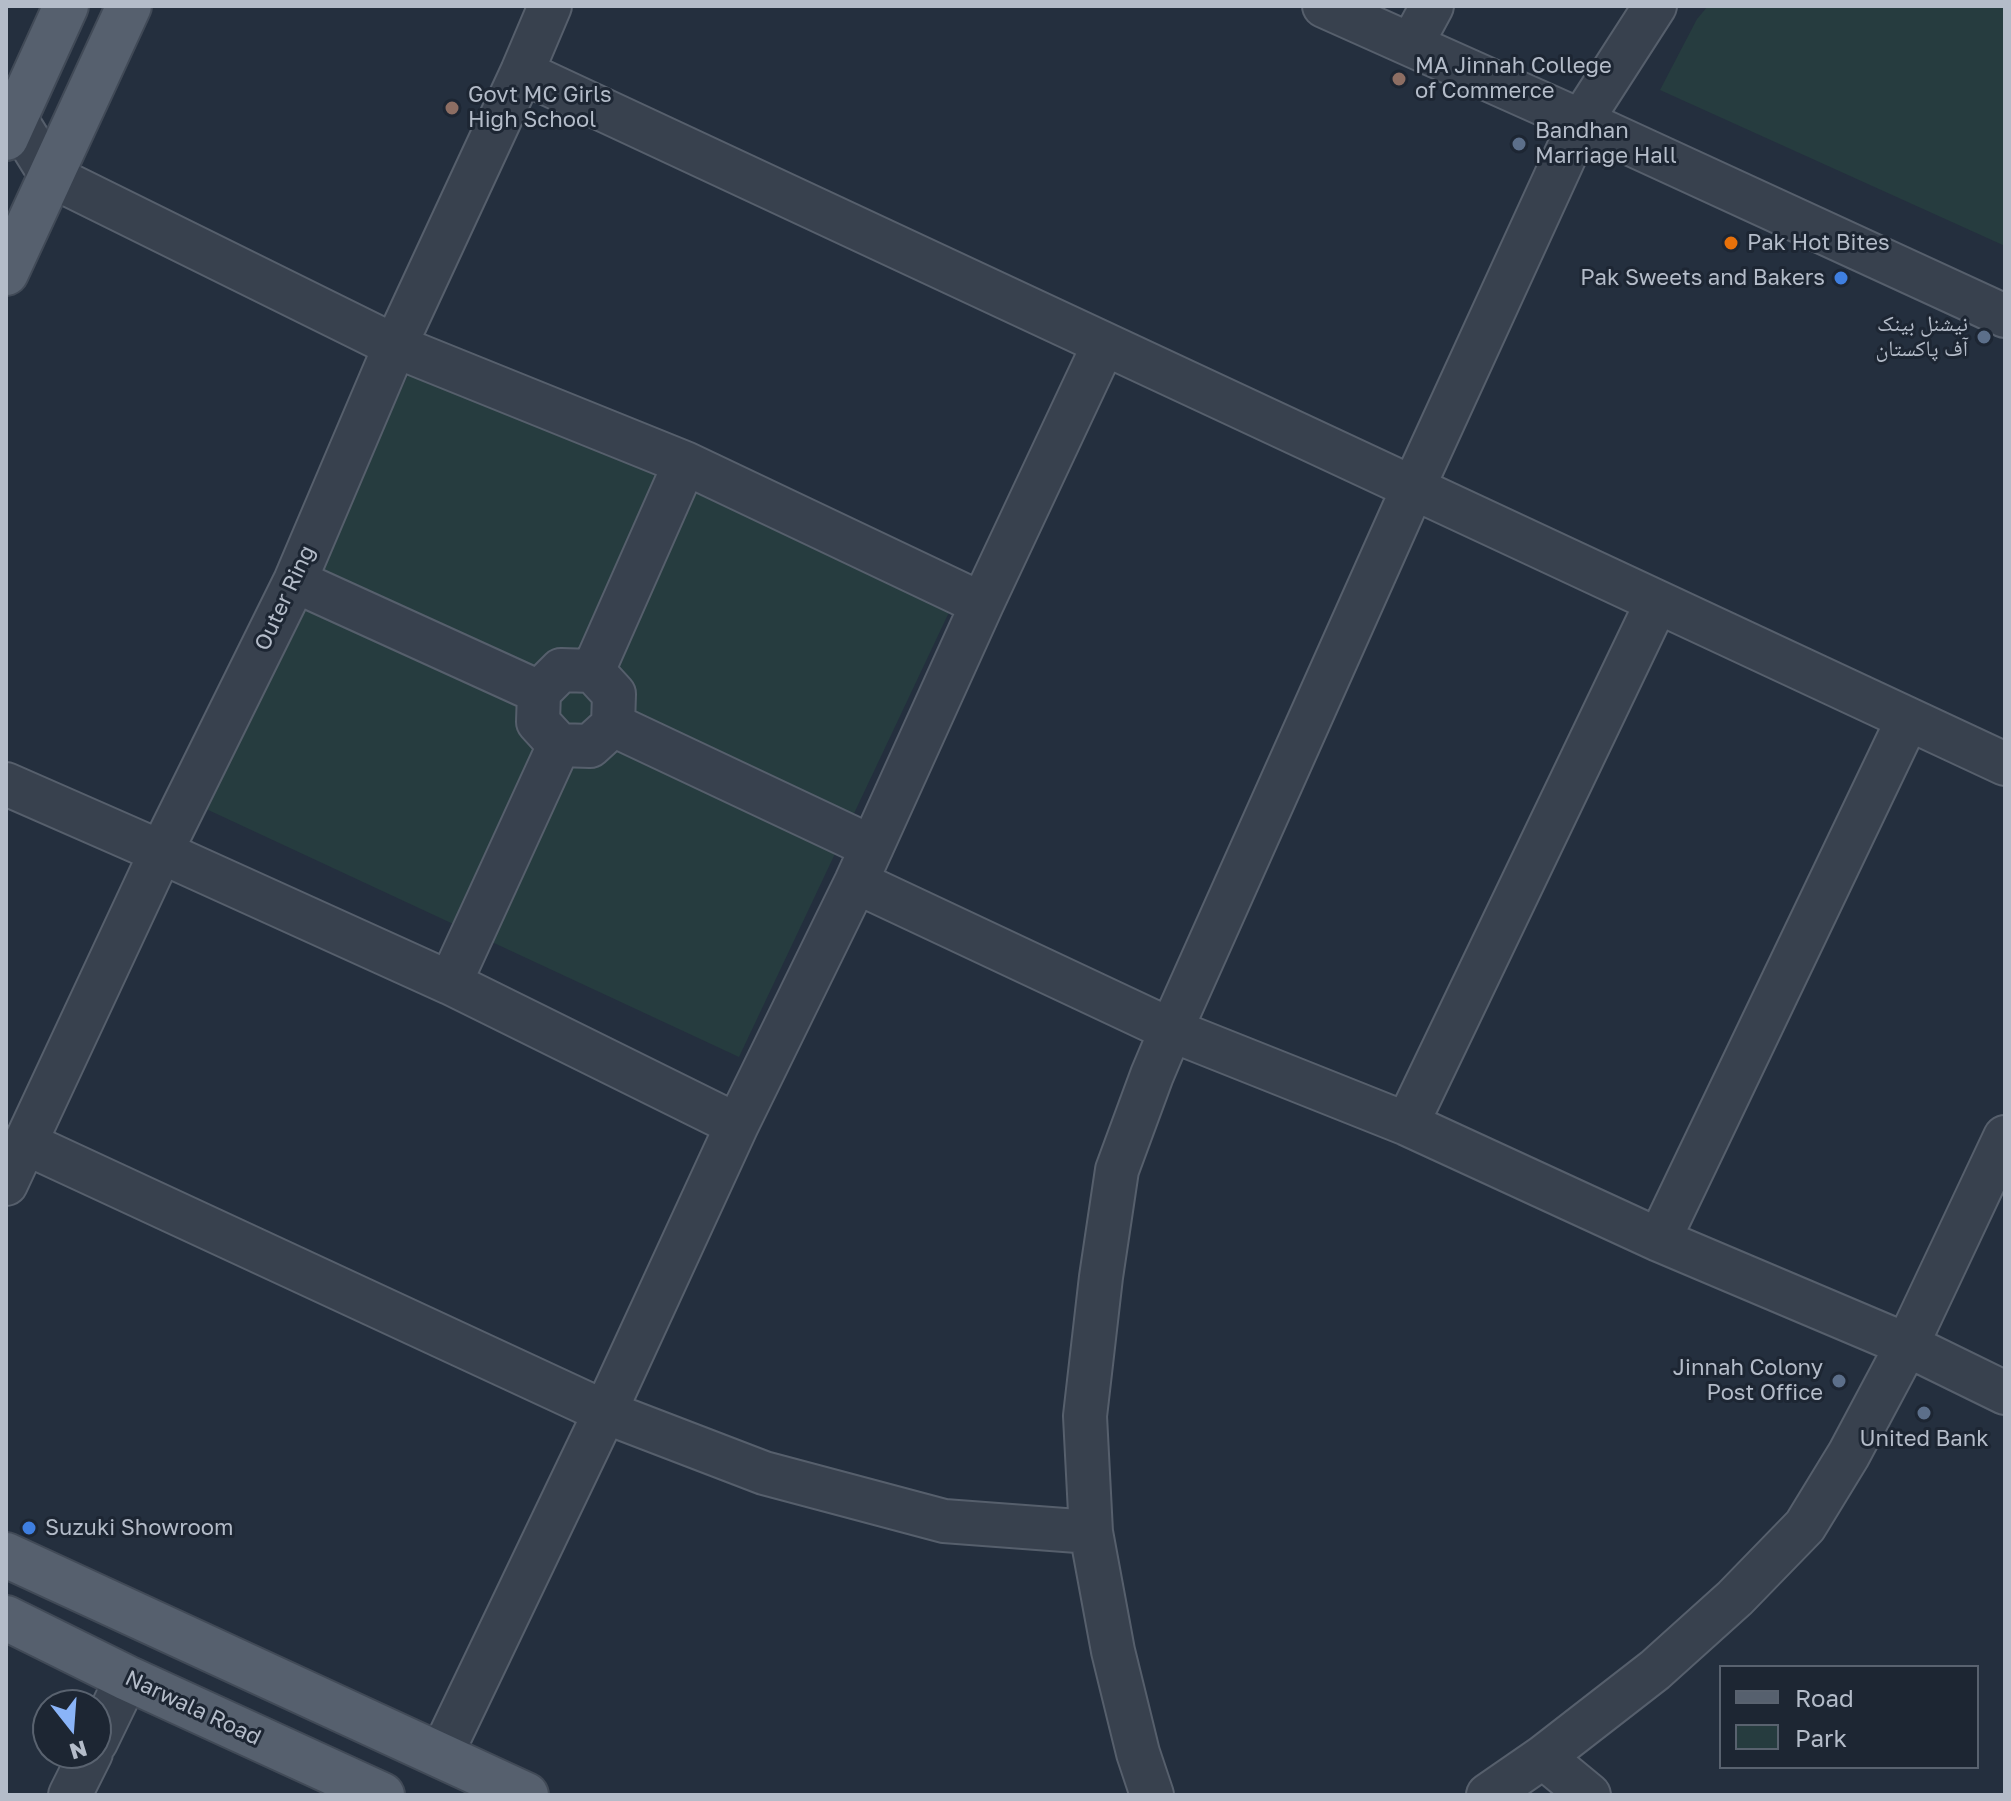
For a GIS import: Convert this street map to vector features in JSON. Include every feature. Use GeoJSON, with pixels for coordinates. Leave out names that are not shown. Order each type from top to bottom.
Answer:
{"type":"FeatureCollection","features":[{"type":"Feature","properties":{"kind":"main road"},"geometry":{"type":"LineString","coordinates":[[9,124],[66,6]]}},
{"type":"Feature","properties":{"kind":"main road"},"geometry":{"type":"LineString","coordinates":[[6,273],[129,6]]}},
{"type":"Feature","properties":{"kind":"main road"},"geometry":{"type":"LineString","coordinates":[[6,1555],[526,1795]]}},
{"type":"Feature","properties":{"kind":"main road","name":"Narwala Road"},"geometry":{"type":"LineString","coordinates":[[6,1618],[127,1678],[382,1795]]}},
{"type":"Feature","properties":{"kind":"street","name":"Outer Ring"},"geometry":{"type":"LineString","coordinates":[[6,1184],[161,852],[295,581],[395,346],[550,6]]}},
{"type":"Feature","properties":{"kind":"street"},"geometry":{"type":"LineString","coordinates":[[1324,6],[2005,316]]}},
{"type":"Feature","properties":{"kind":"street"},"geometry":{"type":"LineString","coordinates":[[1411,45],[1432,6]]}},
{"type":"Feature","properties":{"kind":"street"},"geometry":{"type":"LineString","coordinates":[[1152,1795],[1138,1753],[1113,1651],[1091,1532],[1085,1416],[1117,1170],[1171,1030],[1581,121],[1655,6]]}},
{"type":"Feature","properties":{"kind":"street"},"geometry":{"type":"LineString","coordinates":[[522,72],[2005,764]]}},
{"type":"Feature","properties":{"kind":"street"},"geometry":{"type":"LineString","coordinates":[[9,124],[51,176],[395,346],[685,463],[982,604]]}},
{"type":"Feature","properties":{"kind":"street"},"geometry":{"type":"LineString","coordinates":[[441,1755],[605,1412],[737,1125],[864,864],[1104,344]]}},
{"type":"Feature","properties":{"kind":"street"},"geometry":{"type":"LineString","coordinates":[[593,671],[685,463]]}},
{"type":"Feature","properties":{"kind":"street"},"geometry":{"type":"LineString","coordinates":[[295,581],[539,692]]}},
{"type":"Feature","properties":{"kind":"street"},"geometry":{"type":"LineString","coordinates":[[1407,1124],[1657,602]]}},
{"type":"Feature","properties":{"kind":"street"},"geometry":{"type":"LineString","coordinates":[[561,670],[593,671],[614,694],[613,725],[590,746],[559,745],[538,722],[539,692],[561,670]]}},
{"type":"Feature","properties":{"kind":"street"},"geometry":{"type":"LineString","coordinates":[[1659,1240],[1908,719]]}},
{"type":"Feature","properties":{"kind":"street"},"geometry":{"type":"LineString","coordinates":[[613,725],[1171,1030],[1407,1124],[1659,1240],[1907,1345],[2005,1393]]}},
{"type":"Feature","properties":{"kind":"street"},"geometry":{"type":"LineString","coordinates":[[450,983],[559,745]]}},
{"type":"Feature","properties":{"kind":"street"},"geometry":{"type":"LineString","coordinates":[[6,784],[450,983],[737,1125]]}},
{"type":"Feature","properties":{"kind":"street"},"geometry":{"type":"LineString","coordinates":[[1488,1795],[1543,1757],[1655,1670],[1735,1598],[1805,1526],[1849,1454],[1907,1345],[2005,1137]]}},
{"type":"Feature","properties":{"kind":"street"},"geometry":{"type":"LineString","coordinates":[[25,1143],[605,1412],[764,1473],[944,1521],[1091,1532]]}},
{"type":"Feature","properties":{"kind":"street"},"geometry":{"type":"LineString","coordinates":[[112,1709],[127,1678]]}},
{"type":"Feature","properties":{"kind":"street"},"geometry":{"type":"LineString","coordinates":[[1543,1757],[1589,1795]]}},
{"type":"Feature","properties":{"kind":"street"},"geometry":{"type":"LineString","coordinates":[[70,1795],[83,1769]]}},
{"type":"Feature","properties":{"kind":"green space"},"geometry":{"type":"Polygon","coordinates":[[[1708,6],[2005,6],[2005,246],[1660,90],[1697,19],[1708,6]]]}},
{"type":"Feature","properties":{"kind":"green space"},"geometry":{"type":"Polygon","coordinates":[[[425,339],[960,589],[739,1057],[204,808],[425,339]]]}},
{"type":"Feature","properties":{"kind":"place","name":"MA Jinnah College of Commerce"},"geometry":{"type":"Point","coordinates":[1399,79]}},
{"type":"Feature","properties":{"kind":"place","name":"Govt MC Girls High School"},"geometry":{"type":"Point","coordinates":[452,108]}},
{"type":"Feature","properties":{"kind":"place","name":"Bandhan Marriage Hall"},"geometry":{"type":"Point","coordinates":[1519,144]}},
{"type":"Feature","properties":{"kind":"place","name":"Pak Hot Bites"},"geometry":{"type":"Point","coordinates":[1731,243]}},
{"type":"Feature","properties":{"kind":"place","name":"Pak Sweets and Bakers"},"geometry":{"type":"Point","coordinates":[1841,278]}},
{"type":"Feature","properties":{"kind":"place","name":"نیشنل بینک آف پاکستان"},"geometry":{"type":"Point","coordinates":[1984,337]}},
{"type":"Feature","properties":{"kind":"place","name":"Jinnah Colony Post Office"},"geometry":{"type":"Point","coordinates":[1839,1381]}},
{"type":"Feature","properties":{"kind":"place","name":"United Bank"},"geometry":{"type":"Point","coordinates":[1924,1413]}},
{"type":"Feature","properties":{"kind":"place","name":"Suzuki Showroom"},"geometry":{"type":"Point","coordinates":[29,1528]}}]}
